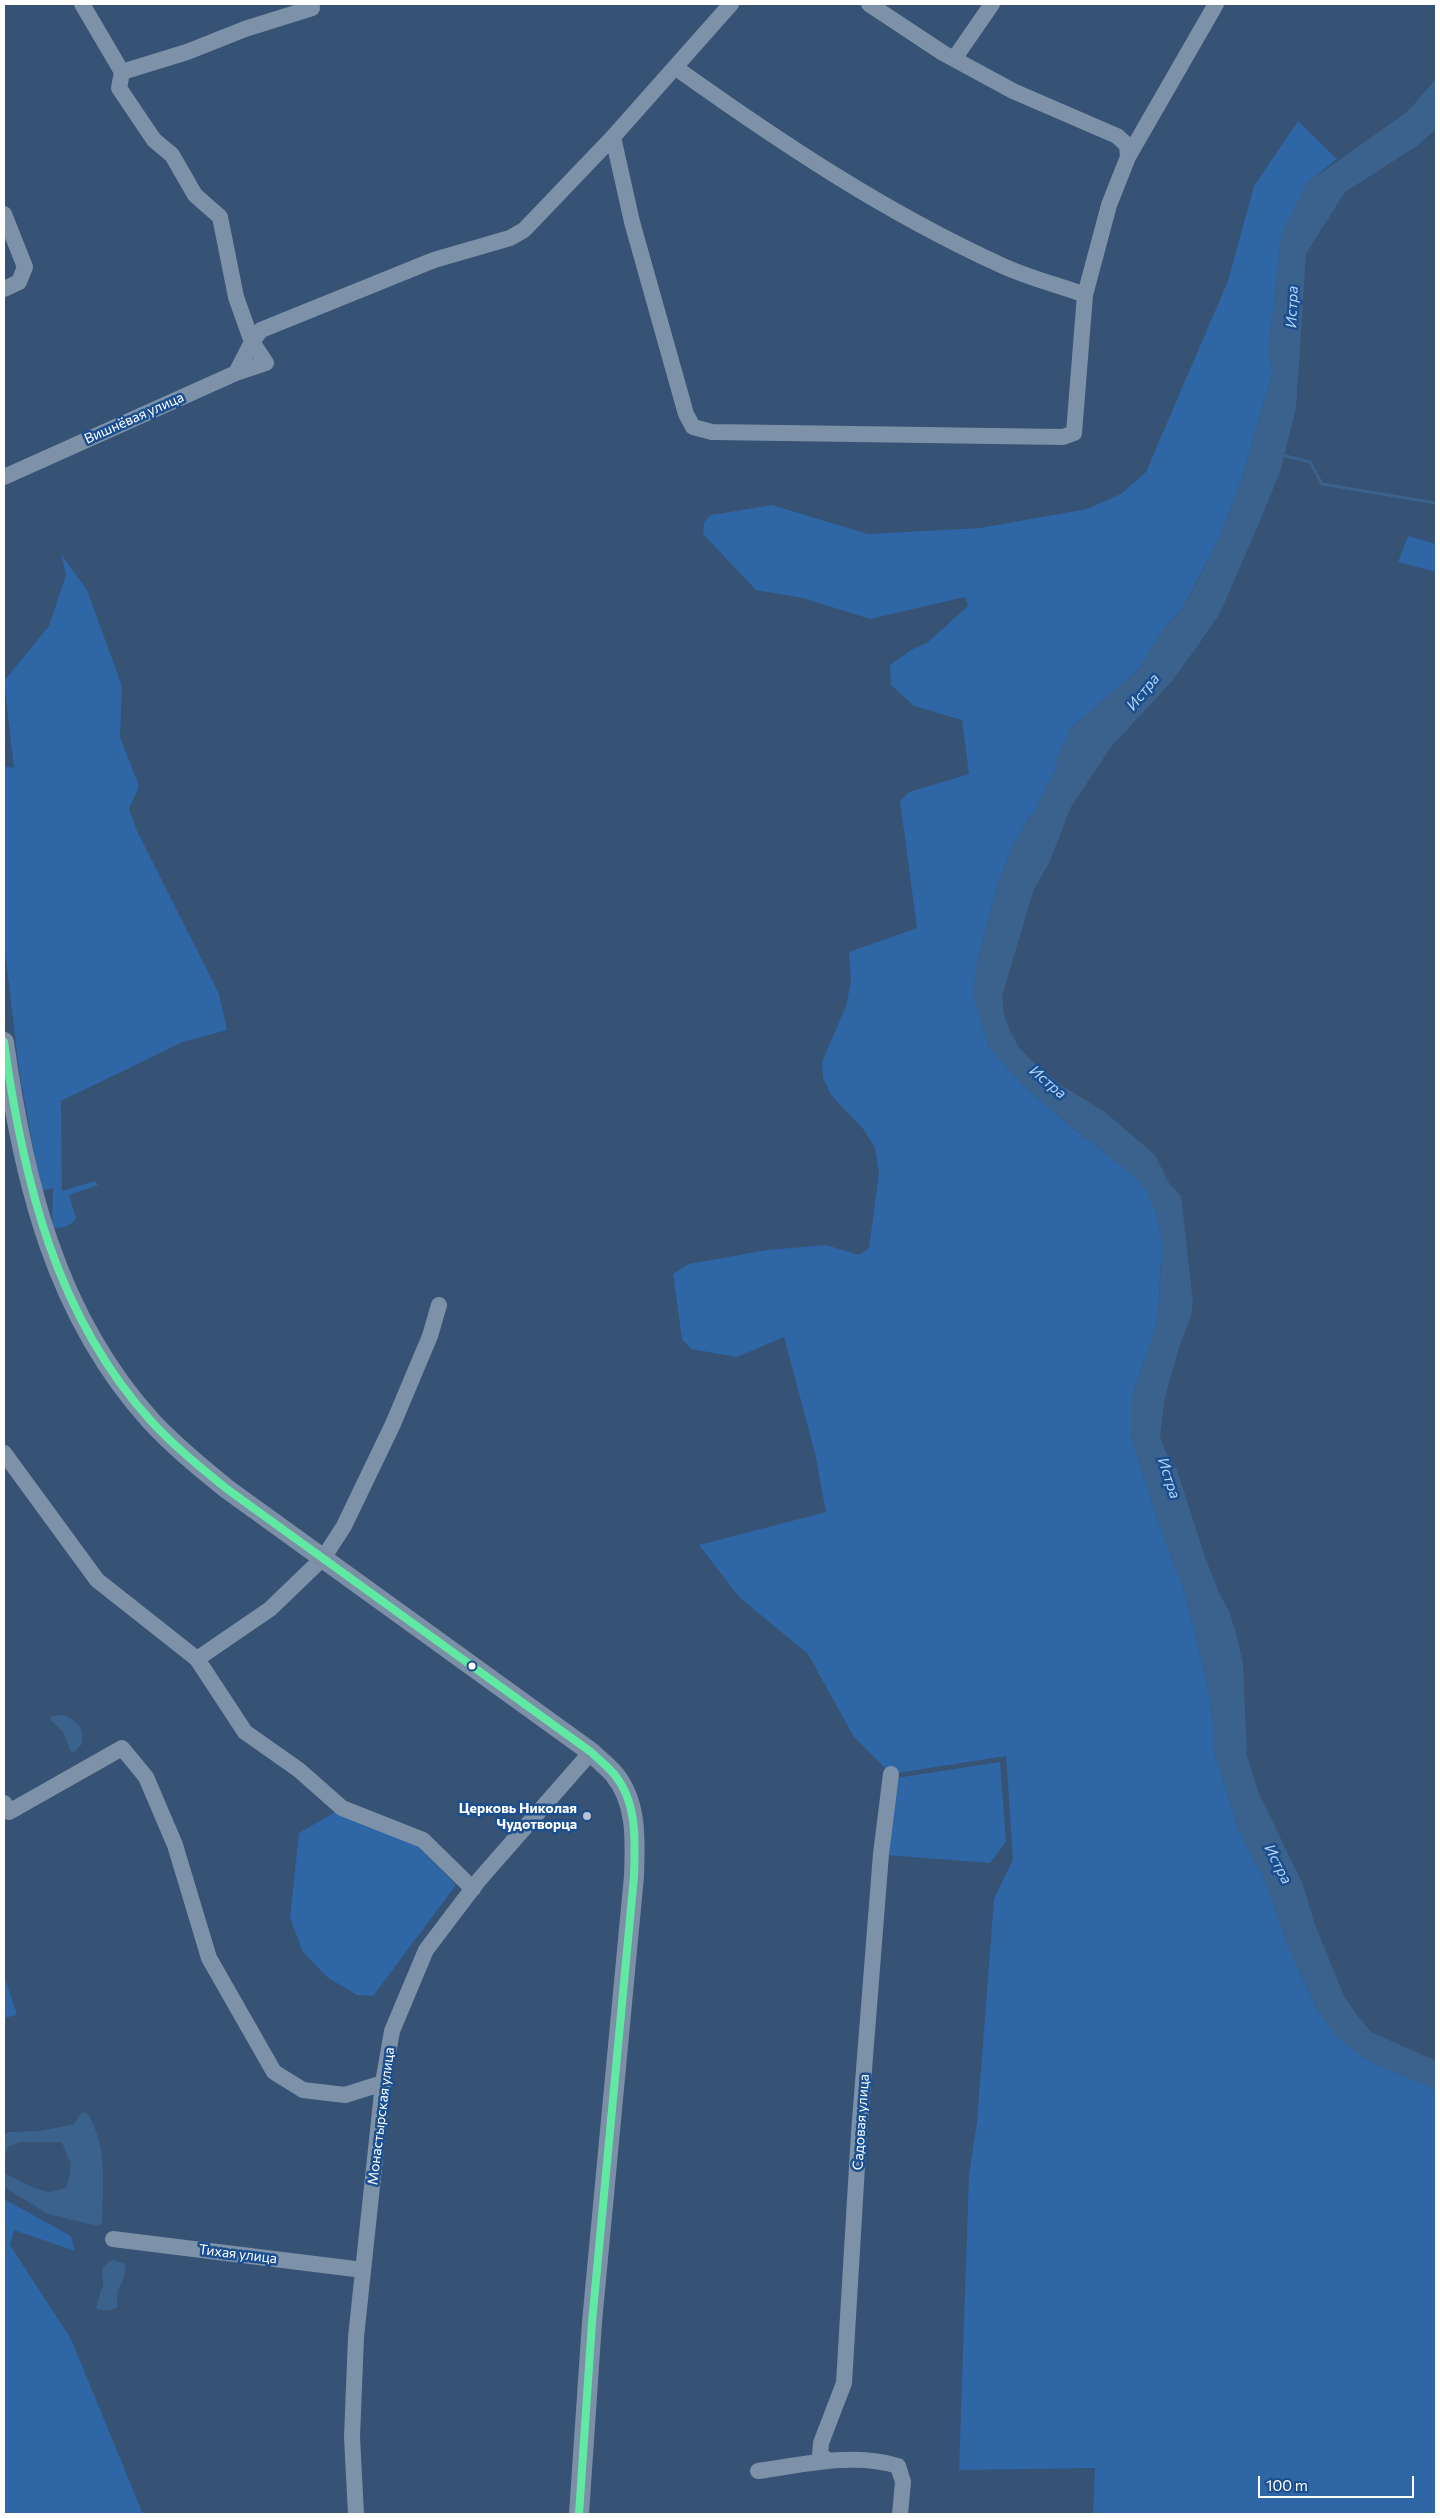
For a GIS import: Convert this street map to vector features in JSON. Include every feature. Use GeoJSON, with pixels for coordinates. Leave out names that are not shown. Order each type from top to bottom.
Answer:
{"type":"FeatureCollection","features":[{"type":"Feature","properties":{"kind":"main road"},"geometry":{"type":"LineString","coordinates":[[4,1042],[6,1071],[28,1181],[47,1243],[82,1320],[117,1378],[151,1421],[185,1455],[227,1489],[324,1557],[591,1752],[614,1774],[632,1810],[635,1837],[635,1870],[592,2322],[580,2514]]}},
{"type":"Feature","properties":{"kind":"street"},"geometry":{"type":"LineString","coordinates":[[82,4],[122,72],[120,88],[129,103],[154,140],[172,155],[195,195],[220,217],[236,297],[252,342]]}},
{"type":"Feature","properties":{"kind":"street"},"geometry":{"type":"LineString","coordinates":[[236,373],[252,342],[261,330],[434,260],[510,238],[524,230],[613,137],[731,4]]}},
{"type":"Feature","properties":{"kind":"street"},"geometry":{"type":"LineString","coordinates":[[869,4],[954,58],[1013,90],[1117,136],[1127,145],[1128,157]]}},
{"type":"Feature","properties":{"kind":"street"},"geometry":{"type":"LineString","coordinates":[[954,58],[992,4]]}},
{"type":"Feature","properties":{"kind":"street"},"geometry":{"type":"LineString","coordinates":[[613,137],[635,231],[686,414],[693,427],[712,432],[1063,437],[1074,433],[1076,423],[1085,295],[1109,205],[1128,157],[1216,4]]}},
{"type":"Feature","properties":{"kind":"street"},"geometry":{"type":"LineString","coordinates":[[122,72],[188,52],[245,30],[312,8]]}},
{"type":"Feature","properties":{"kind":"street"},"geometry":{"type":"LineString","coordinates":[[676,68],[773,137],[897,212],[1004,266],[1085,295]]}},
{"type":"Feature","properties":{"kind":"street"},"geometry":{"type":"LineString","coordinates":[[4,214],[25,267],[19,282],[4,289]]}},
{"type":"Feature","properties":{"kind":"street","name":"Вишнёвая улица"},"geometry":{"type":"LineString","coordinates":[[4,477],[236,373],[266,363],[252,342]]}},
{"type":"Feature","properties":{"kind":"street"},"geometry":{"type":"LineString","coordinates":[[197,1658],[270,1609],[324,1557],[344,1526],[393,1424],[430,1336],[440,1305]]}},
{"type":"Feature","properties":{"kind":"street"},"geometry":{"type":"LineString","coordinates":[[4,1453],[97,1580],[197,1658],[245,1732],[299,1770],[342,1808],[423,1840],[473,1889]]}},
{"type":"Feature","properties":{"kind":"street"},"geometry":{"type":"LineString","coordinates":[[4,1803],[10,1812],[122,1748],[146,1777],[168,1828],[208,1958],[274,2072],[303,2090],[345,2095],[383,2083]]}},
{"type":"Feature","properties":{"kind":"street","name":"Монастырская улица"},"geometry":{"type":"LineString","coordinates":[[356,2514],[352,2437],[356,2338],[383,2083],[392,2031],[426,1950],[473,1889],[591,1752]]}},
{"type":"Feature","properties":{"kind":"street","name":"Садовая улица"},"geometry":{"type":"LineString","coordinates":[[829,2461],[820,2455],[820,2449],[844,2383],[861,2113],[881,1854],[891,1774]]}},
{"type":"Feature","properties":{"kind":"street","name":"Тихая улица"},"geometry":{"type":"LineString","coordinates":[[113,2239],[363,2270]]}},
{"type":"Feature","properties":{"kind":"street"},"geometry":{"type":"LineString","coordinates":[[758,2472],[829,2461],[884,2462],[898,2466],[903,2482],[900,2514]]}},
{"type":"Feature","properties":{"kind":"shaded area"},"geometry":{"type":"Polygon","coordinates":[[[1298,121],[1337,159],[1308,182],[1282,232],[1268,353],[1273,371],[1241,481],[1220,536],[1181,610],[1164,628],[1138,670],[1071,728],[1057,759],[1057,769],[1047,784],[1034,814],[1030,815],[1011,850],[997,887],[976,967],[988,1046],[1024,1086],[1075,1130],[1132,1174],[1146,1190],[1157,1214],[1162,1243],[1158,1317],[1152,1340],[1135,1386],[1130,1433],[1157,1519],[1184,1590],[1206,1678],[1214,1729],[1214,1751],[1238,1828],[1253,1860],[1263,1875],[1290,1951],[1319,2013],[1394,2072],[1436,2090],[1436,2514],[1093,2514],[1095,2468],[959,2470],[969,2175],[977,2122],[994,1899],[1013,1859],[1006,1756],[891,1774],[854,1737],[808,1654],[739,1597],[699,1545],[826,1512],[815,1453],[784,1337],[737,1357],[691,1349],[682,1339],[673,1274],[689,1264],[767,1250],[826,1245],[859,1255],[869,1248],[879,1173],[875,1148],[864,1130],[831,1095],[823,1078],[822,1062],[846,1006],[851,981],[849,952],[917,928],[900,801],[909,792],[969,774],[962,720],[914,706],[891,685],[890,665],[913,649],[927,643],[968,606],[965,597],[870,619],[803,598],[756,590],[703,534],[704,522],[711,515],[772,505],[868,534],[980,528],[1087,509],[1121,494],[1146,472],[1228,281],[1254,186],[1298,121]]]}},
{"type":"Feature","properties":{"kind":"shaded area"},"geometry":{"type":"Polygon","coordinates":[[[1408,536],[1436,544],[1436,572],[1398,562],[1408,536]]]}},
{"type":"Feature","properties":{"kind":"shaded area"},"geometry":{"type":"Polygon","coordinates":[[[61,554],[87,590],[122,686],[120,737],[139,786],[129,809],[137,831],[219,994],[227,1030],[183,1042],[61,1101],[62,1191],[95,1181],[98,1185],[69,1195],[76,1218],[69,1225],[59,1228],[52,1227],[53,1188],[41,1191],[19,1070],[4,942],[4,766],[14,768],[4,681],[49,626],[66,575],[61,554]]]}},
{"type":"Feature","properties":{"kind":"shaded area"},"geometry":{"type":"Polygon","coordinates":[[[1000,1762],[1006,1842],[990,1863],[886,1855],[896,1778],[1000,1762]]]}},
{"type":"Feature","properties":{"kind":"shaded area"},"geometry":{"type":"Polygon","coordinates":[[[337,1811],[417,1846],[456,1885],[373,1996],[357,1995],[327,1977],[303,1952],[290,1918],[299,1833],[337,1811]]]}},
{"type":"Feature","properties":{"kind":"shaded area"},"geometry":{"type":"Polygon","coordinates":[[[4,1975],[17,2015],[4,2018],[4,1975]]]}},
{"type":"Feature","properties":{"kind":"shaded area"},"geometry":{"type":"Polygon","coordinates":[[[4,2199],[71,2236],[75,2251],[14,2230],[10,2245],[71,2339],[142,2512],[146,2514],[4,2514],[4,2199]]]}},
{"type":"Feature","properties":{"kind":"water","name":"Истра"},"geometry":{"type":"Polygon","coordinates":[[[1436,79],[1436,129],[1417,146],[1345,192],[1306,254],[1296,409],[1280,472],[1220,613],[1172,681],[1111,747],[1071,807],[1049,863],[1034,889],[1002,996],[1004,1014],[1018,1046],[1059,1084],[1105,1112],[1155,1155],[1169,1183],[1181,1196],[1193,1302],[1191,1318],[1182,1338],[1165,1397],[1160,1436],[1165,1451],[1177,1470],[1205,1557],[1220,1595],[1229,1611],[1236,1633],[1243,1663],[1247,1756],[1258,1791],[1303,1885],[1314,1922],[1344,1996],[1371,2032],[1436,2061],[1436,2090],[1366,2060],[1339,2039],[1319,2013],[1290,1951],[1263,1875],[1253,1860],[1238,1828],[1214,1751],[1214,1729],[1206,1678],[1184,1590],[1157,1519],[1130,1433],[1130,1409],[1135,1386],[1152,1340],[1158,1317],[1162,1243],[1157,1214],[1146,1190],[1132,1174],[1075,1130],[1024,1086],[988,1046],[973,994],[976,967],[997,887],[1011,850],[1030,815],[1034,814],[1047,784],[1057,769],[1056,759],[1071,728],[1138,670],[1164,628],[1181,610],[1220,536],[1241,481],[1273,371],[1268,353],[1282,232],[1308,182],[1407,112],[1436,79]]]}},
{"type":"Feature","properties":{"kind":"water"},"geometry":{"type":"Polygon","coordinates":[[[63,1715],[76,1722],[81,1730],[82,1744],[74,1752],[70,1751],[64,1733],[50,1719],[53,1716],[63,1715]]]}},
{"type":"Feature","properties":{"kind":"water"},"geometry":{"type":"Polygon","coordinates":[[[82,2112],[88,2114],[99,2140],[103,2167],[102,2223],[97,2226],[48,2214],[4,2187],[4,2173],[34,2188],[49,2192],[66,2188],[71,2162],[61,2142],[20,2142],[8,2147],[4,2159],[4,2135],[8,2132],[40,2131],[74,2124],[82,2112]]]}},
{"type":"Feature","properties":{"kind":"water"},"geometry":{"type":"Polygon","coordinates":[[[113,2260],[126,2266],[123,2281],[117,2291],[117,2307],[109,2310],[98,2309],[96,2308],[103,2284],[102,2269],[108,2262],[113,2260]]]}},
{"type":"Feature","properties":{"kind":"waterway"},"geometry":{"type":"LineString","coordinates":[[1282,455],[1310,462],[1322,484],[1436,503]]}},
{"type":"Feature","properties":{"kind":"transit line"},"geometry":{"type":"LineString","coordinates":[[4,1042],[21,1144],[49,1243],[67,1291],[90,1336],[118,1380],[151,1421],[178,1448],[227,1489],[591,1752],[614,1774],[622,1785],[627,1797],[633,1823],[634,1876],[592,2322],[579,2514]]}},
{"type":"Feature","properties":{"kind":"place","name":"Церковь Николая Чудотворца"},"geometry":{"type":"Point","coordinates":[587,1816]}}]}
